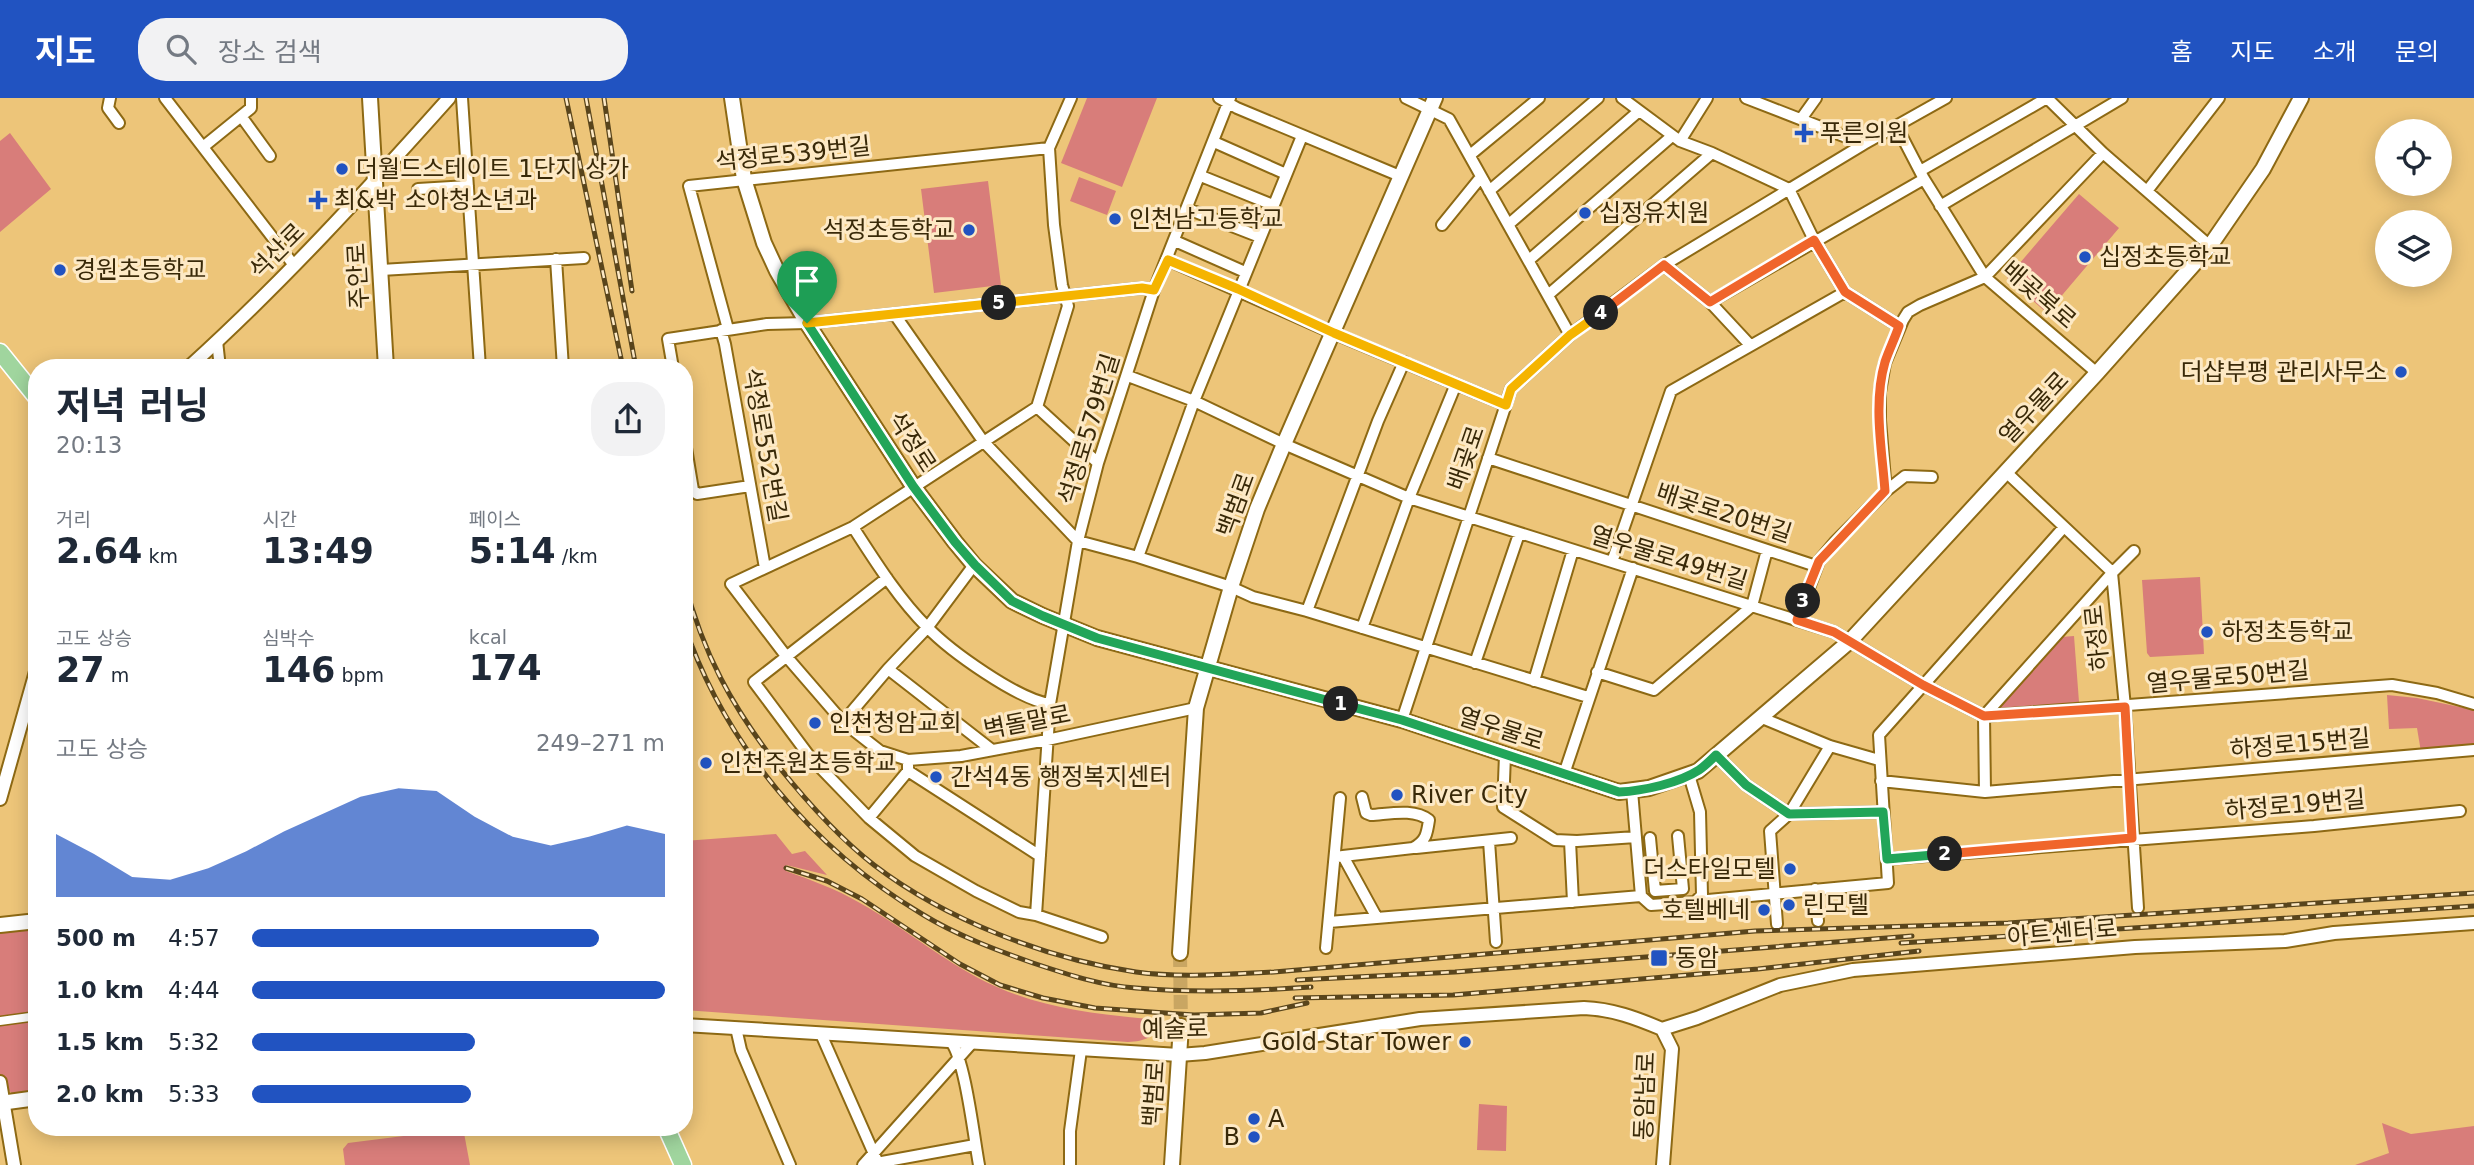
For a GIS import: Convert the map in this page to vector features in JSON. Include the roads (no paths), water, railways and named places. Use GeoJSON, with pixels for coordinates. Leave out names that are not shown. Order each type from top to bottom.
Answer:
{"type":"FeatureCollection","features":[{"type":"Feature","properties":{"kind":"main road","name":"주안로"},"geometry":{"type":"LineString","coordinates":[[370,98],[386,359]]}},
{"type":"Feature","properties":{"kind":"main road","name":"석정로"},"geometry":{"type":"LineString","coordinates":[[732,98],[744,179],[764,243],[807,323],[913,486],[975,565],[1012,601],[1062,624],[1097,638],[1208,666]]}},
{"type":"Feature","properties":{"kind":"main road","name":"열우물로"},"geometry":{"type":"LineString","coordinates":[[1208,666],[1402,720],[1619,792],[1632,792],[1661,785],[1699,771],[1850,641],[2097,373],[2210,246],[2263,169],[2301,98]]}},
{"type":"Feature","properties":{"kind":"main road","name":"백범로"},"geometry":{"type":"LineString","coordinates":[[1180,953],[1196,708],[1231,587],[1257,509],[1432,103]]}},
{"type":"Feature","properties":{"kind":"main road"},"geometry":{"type":"LineString","coordinates":[[0,352],[28,387]]}},
{"type":"Feature","properties":{"kind":"main road"},"geometry":{"type":"LineString","coordinates":[[0,925],[28,922]]}},
{"type":"Feature","properties":{"kind":"main road","name":"백범로"},"geometry":{"type":"LineString","coordinates":[[1172,1165],[1181,1026]]}},
{"type":"Feature","properties":{"kind":"main road"},"geometry":{"type":"LineString","coordinates":[[2,1102],[28,1099]]}},
{"type":"Feature","properties":{"kind":"main road"},"geometry":{"type":"LineString","coordinates":[[670,1136],[683,1165]]}},
{"type":"Feature","properties":{"kind":"street"},"geometry":{"type":"LineString","coordinates":[[110,98],[108,108],[119,123]]}},
{"type":"Feature","properties":{"kind":"street"},"geometry":{"type":"LineString","coordinates":[[165,98],[293,264]]}},
{"type":"Feature","properties":{"kind":"street"},"geometry":{"type":"LineString","coordinates":[[203,147],[251,108],[251,98]]}},
{"type":"Feature","properties":{"kind":"street","name":"석산로"},"geometry":{"type":"LineString","coordinates":[[198,359],[376,180],[449,98]]}},
{"type":"Feature","properties":{"kind":"street"},"geometry":{"type":"LineString","coordinates":[[462,98],[479,359]]}},
{"type":"Feature","properties":{"kind":"street"},"geometry":{"type":"LineString","coordinates":[[765,568],[853,527],[1037,407],[1068,306],[1062,285],[1054,225],[1049,148],[1071,98]]}},
{"type":"Feature","properties":{"kind":"street"},"geometry":{"type":"LineString","coordinates":[[1406,98],[1432,103],[1449,119],[1570,335]]}},
{"type":"Feature","properties":{"kind":"street"},"geometry":{"type":"LineString","coordinates":[[1470,155],[1539,98]]}},
{"type":"Feature","properties":{"kind":"street"},"geometry":{"type":"LineString","coordinates":[[1489,191],[1598,98]]}},
{"type":"Feature","properties":{"kind":"street"},"geometry":{"type":"LineString","coordinates":[[1622,98],[1676,139],[1789,190],[1814,240],[1845,292],[1899,326]]}},
{"type":"Feature","properties":{"kind":"street"},"geometry":{"type":"LineString","coordinates":[[1529,260],[1676,139],[1707,98]]}},
{"type":"Feature","properties":{"kind":"street"},"geometry":{"type":"LineString","coordinates":[[1746,98],[1864,144]]}},
{"type":"Feature","properties":{"kind":"street"},"geometry":{"type":"LineString","coordinates":[[1801,119],[1816,98]]}},
{"type":"Feature","properties":{"kind":"street","name":"배곶로"},"geometry":{"type":"LineString","coordinates":[[1402,720],[1511,389],[1570,335],[1664,265],[1864,144],[1946,98]]}},
{"type":"Feature","properties":{"kind":"street"},"geometry":{"type":"LineString","coordinates":[[1710,302],[2047,98],[2103,153],[2210,246]]}},
{"type":"Feature","properties":{"kind":"street"},"geometry":{"type":"LineString","coordinates":[[1940,206],[2122,98]]}},
{"type":"Feature","properties":{"kind":"street"},"geometry":{"type":"LineString","coordinates":[[2147,191],[2219,98]]}},
{"type":"Feature","properties":{"kind":"street"},"geometry":{"type":"LineString","coordinates":[[1226,100],[1400,176]]}},
{"type":"Feature","properties":{"kind":"street","name":"석정로579번길"},"geometry":{"type":"LineString","coordinates":[[1036,915],[1050,704],[1078,541],[1098,463],[1154,290],[1214,142],[1226,100]]}},
{"type":"Feature","properties":{"kind":"street"},"geometry":{"type":"LineString","coordinates":[[1509,224],[1640,111]]}},
{"type":"Feature","properties":{"kind":"street"},"geometry":{"type":"LineString","coordinates":[[241,116],[270,156]]}},
{"type":"Feature","properties":{"kind":"street","name":"배곶북로"},"geometry":{"type":"LineString","coordinates":[[1897,127],[1940,206],[1985,277],[2097,373]]}},
{"type":"Feature","properties":{"kind":"street"},"geometry":{"type":"LineString","coordinates":[[1138,557],[1194,401],[1302,135]]}},
{"type":"Feature","properties":{"kind":"street"},"geometry":{"type":"LineString","coordinates":[[1214,142],[1286,174]]}},
{"type":"Feature","properties":{"kind":"street","name":"석정로539번길"},"geometry":{"type":"LineString","coordinates":[[724,330],[690,186],[1049,148]]}},
{"type":"Feature","properties":{"kind":"street"},"geometry":{"type":"LineString","coordinates":[[1548,295],[1712,153]]}},
{"type":"Feature","properties":{"kind":"street"},"geometry":{"type":"LineString","coordinates":[[1885,491],[1880,392],[1885,363],[1899,326],[1908,312],[1985,277],[2103,153]]}},
{"type":"Feature","properties":{"kind":"street"},"geometry":{"type":"LineString","coordinates":[[1201,176],[1273,205]]}},
{"type":"Feature","properties":{"kind":"street"},"geometry":{"type":"LineString","coordinates":[[1442,225],[1481,177]]}},
{"type":"Feature","properties":{"kind":"street"},"geometry":{"type":"LineString","coordinates":[[418,189],[468,186]]}},
{"type":"Feature","properties":{"kind":"street"},"geometry":{"type":"LineString","coordinates":[[1188,208],[1260,237]]}},
{"type":"Feature","properties":{"kind":"street"},"geometry":{"type":"LineString","coordinates":[[1171,251],[1245,272]]}},
{"type":"Feature","properties":{"kind":"street"},"geometry":{"type":"LineString","coordinates":[[1171,251],[1238,289],[1334,333],[1506,405]]}},
{"type":"Feature","properties":{"kind":"street"},"geometry":{"type":"LineString","coordinates":[[381,270],[584,258]]}},
{"type":"Feature","properties":{"kind":"street"},"geometry":{"type":"LineString","coordinates":[[556,259],[562,359]]}},
{"type":"Feature","properties":{"kind":"street"},"geometry":{"type":"LineString","coordinates":[[1664,265],[1710,302],[1750,345],[1845,292]]}},
{"type":"Feature","properties":{"kind":"street"},"geometry":{"type":"LineString","coordinates":[[671,359],[668,339],[724,330],[1142,288],[1154,290]]}},
{"type":"Feature","properties":{"kind":"street"},"geometry":{"type":"LineString","coordinates":[[895,314],[983,441],[1078,541],[1138,557],[1231,587],[1253,597],[1588,697]]}},
{"type":"Feature","properties":{"kind":"street","name":"석정로552번길"},"geometry":{"type":"LineString","coordinates":[[724,330],[765,568]]}},
{"type":"Feature","properties":{"kind":"street"},"geometry":{"type":"LineString","coordinates":[[217,341],[219,359]]}},
{"type":"Feature","properties":{"kind":"street","name":"배곶로20번길"},"geometry":{"type":"LineString","coordinates":[[1631,505],[1671,391],[1750,345]]}},
{"type":"Feature","properties":{"kind":"street"},"geometry":{"type":"LineString","coordinates":[[1307,611],[1330,545],[1404,362]]}},
{"type":"Feature","properties":{"kind":"street","name":"열우물로49번길"},"geometry":{"type":"LineString","coordinates":[[1128,376],[1194,401],[1284,444],[1409,498],[1797,620],[1834,632],[1850,641]]}},
{"type":"Feature","properties":{"kind":"street"},"geometry":{"type":"LineString","coordinates":[[1362,628],[1409,498],[1456,384]]}},
{"type":"Feature","properties":{"kind":"street"},"geometry":{"type":"LineString","coordinates":[[1037,407],[1098,463]]}},
{"type":"Feature","properties":{"kind":"street","name":"배곶로20번길"},"geometry":{"type":"LineString","coordinates":[[1488,458],[1816,566],[1835,542],[1885,491],[1905,476],[1932,477]]}},
{"type":"Feature","properties":{"kind":"street"},"geometry":{"type":"LineString","coordinates":[[2006,472],[2111,572]]}},
{"type":"Feature","properties":{"kind":"street"},"geometry":{"type":"LineString","coordinates":[[693,490],[701,494],[750,486]]}},
{"type":"Feature","properties":{"kind":"street"},"geometry":{"type":"LineString","coordinates":[[1612,562],[1631,505]]}},
{"type":"Feature","properties":{"kind":"street"},"geometry":{"type":"LineString","coordinates":[[853,527],[887,578],[927,628],[985,673],[1013,690],[1041,703],[1050,704]]}},
{"type":"Feature","properties":{"kind":"street"},"geometry":{"type":"LineString","coordinates":[[1708,900],[1888,883],[1879,735],[2064,527]]}},
{"type":"Feature","properties":{"kind":"street"},"geometry":{"type":"LineString","coordinates":[[1475,663],[1519,534]]}},
{"type":"Feature","properties":{"kind":"street","name":"열우물로49번길"},"geometry":{"type":"LineString","coordinates":[[1534,681],[1573,550]]}},
{"type":"Feature","properties":{"kind":"street"},"geometry":{"type":"LineString","coordinates":[[1752,606],[1767,550]]}},
{"type":"Feature","properties":{"kind":"street"},"geometry":{"type":"LineString","coordinates":[[1985,792],[1984,716],[2111,572],[2134,551]]}},
{"type":"Feature","properties":{"kind":"street"},"geometry":{"type":"LineString","coordinates":[[843,722],[927,628],[975,565]]}},
{"type":"Feature","properties":{"kind":"street"},"geometry":{"type":"LineString","coordinates":[[1797,620],[1816,566]]}},
{"type":"Feature","properties":{"kind":"street","name":"벽돌말로"},"geometry":{"type":"LineString","coordinates":[[765,568],[731,584],[786,656],[843,722],[880,751],[908,765],[1046,740],[1196,708]]}},
{"type":"Feature","properties":{"kind":"street"},"geometry":{"type":"LineString","coordinates":[[1564,774],[1633,568]]}},
{"type":"Feature","properties":{"kind":"street","name":"하정로"},"geometry":{"type":"LineString","coordinates":[[2111,572],[2125,707],[2138,908]]}},
{"type":"Feature","properties":{"kind":"street"},"geometry":{"type":"LineString","coordinates":[[887,578],[754,682],[810,757],[869,818],[915,856],[1018,912],[1036,915],[1102,937]]}},
{"type":"Feature","properties":{"kind":"street","name":"열우물로49번길"},"geometry":{"type":"LineString","coordinates":[[1597,672],[1654,690],[1752,606]]}},
{"type":"Feature","properties":{"kind":"street"},"geometry":{"type":"LineString","coordinates":[[1850,641],[1923,685],[1984,716]]}},
{"type":"Feature","properties":{"kind":"street"},"geometry":{"type":"LineString","coordinates":[[888,669],[992,750]]}},
{"type":"Feature","properties":{"kind":"street","name":"열우물로50번길"},"geometry":{"type":"LineString","coordinates":[[1984,716],[2392,685],[2437,693],[2474,704]]}},
{"type":"Feature","properties":{"kind":"street"},"geometry":{"type":"LineString","coordinates":[[0,799],[28,700]]}},
{"type":"Feature","properties":{"kind":"street"},"geometry":{"type":"LineString","coordinates":[[1762,718],[1830,746],[1879,760]]}},
{"type":"Feature","properties":{"kind":"street"},"geometry":{"type":"LineString","coordinates":[[1777,924],[1770,831],[1789,814],[1830,746]]}},
{"type":"Feature","properties":{"kind":"street","name":"하정로15번길"},"geometry":{"type":"LineString","coordinates":[[1881,781],[1985,792],[2474,750]]}},
{"type":"Feature","properties":{"kind":"street"},"geometry":{"type":"LineString","coordinates":[[1505,755],[1503,807],[1555,840],[1636,837]]}},
{"type":"Feature","properties":{"kind":"street"},"geometry":{"type":"LineString","coordinates":[[1716,755],[1746,785],[1789,814],[1883,812]]}},
{"type":"Feature","properties":{"kind":"street"},"geometry":{"type":"LineString","coordinates":[[869,818],[908,765],[1040,856]]}},
{"type":"Feature","properties":{"kind":"street"},"geometry":{"type":"LineString","coordinates":[[1632,792],[1641,896],[1651,905],[1695,902],[1702,895],[1700,812],[1689,775]]}},
{"type":"Feature","properties":{"kind":"street"},"geometry":{"type":"LineString","coordinates":[[1362,797],[1366,813],[1371,815],[1413,813],[1429,820],[1422,843],[1413,848]]}},
{"type":"Feature","properties":{"kind":"street"},"geometry":{"type":"LineString","coordinates":[[1326,948],[1339,857],[1340,798]]}},
{"type":"Feature","properties":{"kind":"street","name":"하정로19번길"},"geometry":{"type":"LineString","coordinates":[[1887,859],[2314,826],[2460,811]]}},
{"type":"Feature","properties":{"kind":"street"},"geometry":{"type":"LineString","coordinates":[[1650,838],[1655,891],[1683,889],[1678,836]]}},
{"type":"Feature","properties":{"kind":"street"},"geometry":{"type":"LineString","coordinates":[[1339,857],[1511,838]]}},
{"type":"Feature","properties":{"kind":"street"},"geometry":{"type":"LineString","coordinates":[[1489,841],[1496,942]]}},
{"type":"Feature","properties":{"kind":"street"},"geometry":{"type":"LineString","coordinates":[[1570,841],[1573,902]]}},
{"type":"Feature","properties":{"kind":"street"},"geometry":{"type":"LineString","coordinates":[[1637,853],[1653,865]]}},
{"type":"Feature","properties":{"kind":"street"},"geometry":{"type":"LineString","coordinates":[[1339,857],[1377,918]]}},
{"type":"Feature","properties":{"kind":"street"},"geometry":{"type":"LineString","coordinates":[[1683,884],[1701,883]]}},
{"type":"Feature","properties":{"kind":"street"},"geometry":{"type":"LineString","coordinates":[[1815,889],[1818,921]]}},
{"type":"Feature","properties":{"kind":"street"},"geometry":{"type":"LineString","coordinates":[[1329,922],[1641,896]]}},
{"type":"Feature","properties":{"kind":"street","name":"아트센터로"},"geometry":{"type":"LineString","coordinates":[[1662,1029],[1780,985],[1853,970],[2135,947],[2285,941],[2334,933],[2474,923]]}},
{"type":"Feature","properties":{"kind":"street","name":"예술로"},"geometry":{"type":"LineString","coordinates":[[693,1026],[1179,1055],[1205,1054],[1420,1019],[1584,1008],[1622,1014],[1662,1029]]}},
{"type":"Feature","properties":{"kind":"street"},"geometry":{"type":"LineString","coordinates":[[0,1021],[28,1017]]}},
{"type":"Feature","properties":{"kind":"street"},"geometry":{"type":"LineString","coordinates":[[736,1028],[741,1050],[790,1165]]}},
{"type":"Feature","properties":{"kind":"street","name":"동암남로"},"geometry":{"type":"LineString","coordinates":[[1662,1029],[1672,1049],[1662,1165]]}},
{"type":"Feature","properties":{"kind":"street"},"geometry":{"type":"LineString","coordinates":[[821,1034],[870,1162]]}},
{"type":"Feature","properties":{"kind":"street"},"geometry":{"type":"LineString","coordinates":[[951,1042],[956,1049],[963,1075],[978,1165]]}},
{"type":"Feature","properties":{"kind":"street"},"geometry":{"type":"LineString","coordinates":[[870,1162],[972,1043]]}},
{"type":"Feature","properties":{"kind":"street"},"geometry":{"type":"LineString","coordinates":[[1070,1165],[1070,1130],[1082,1050]]}},
{"type":"Feature","properties":{"kind":"street"},"geometry":{"type":"LineString","coordinates":[[0,1082],[14,1165]]}},
{"type":"Feature","properties":{"kind":"street"},"geometry":{"type":"LineString","coordinates":[[870,1162],[975,1145]]}},
{"type":"Feature","properties":{"kind":"tunnel"},"geometry":{"type":"LineString","coordinates":[[1180,953],[1181,1026]]}},
{"type":"Feature","properties":{"kind":"railway"},"geometry":{"type":"LineString","coordinates":[[566,98],[621,359]]}},
{"type":"Feature","properties":{"kind":"railway"},"geometry":{"type":"LineString","coordinates":[[586,98],[634,359]]}},
{"type":"Feature","properties":{"kind":"railway"},"geometry":{"type":"LineString","coordinates":[[604,98],[632,291]]}},
{"type":"Feature","properties":{"kind":"railway"},"geometry":{"type":"LineString","coordinates":[[693,610],[721,679],[762,745],[801,794],[836,831],[874,865],[933,903],[999,934],[1068,958],[1136,972],[1188,975],[1274,972],[1755,931],[2008,923],[2474,893]]}},
{"type":"Feature","properties":{"kind":"railway"},"geometry":{"type":"LineString","coordinates":[[693,647],[723,711],[748,752],[778,790],[810,826],[845,859],[882,888],[935,922],[1019,958],[1110,985],[1202,991],[1311,987]]}},
{"type":"Feature","properties":{"kind":"railway"},"geometry":{"type":"LineString","coordinates":[[786,868],[827,881],[862,899],[960,964],[1000,985],[1043,998],[1095,1008],[1194,1015],[1261,1013],[1307,1003]]}},
{"type":"Feature","properties":{"kind":"railway"},"geometry":{"type":"LineString","coordinates":[[1901,943],[2474,906]]}},
{"type":"Feature","properties":{"kind":"railway"},"geometry":{"type":"LineString","coordinates":[[1297,980],[1455,972],[1912,936]]}},
{"type":"Feature","properties":{"kind":"railway"},"geometry":{"type":"LineString","coordinates":[[1295,998],[1453,995],[1758,969],[1919,951]]}},
{"type":"Feature","properties":{"kind":"place","name":"푸른의원"},"geometry":{"type":"Point","coordinates":[1804,133]}},
{"type":"Feature","properties":{"kind":"place","name":"더월드스테이트 1단지 상가"},"geometry":{"type":"Point","coordinates":[342,169]}},
{"type":"Feature","properties":{"kind":"place","name":"최&박 소아청소년과"},"geometry":{"type":"Point","coordinates":[318,200]}},
{"type":"Feature","properties":{"kind":"place","name":"십정유치원"},"geometry":{"type":"Point","coordinates":[1585,213]}},
{"type":"Feature","properties":{"kind":"place","name":"인천남고등학교"},"geometry":{"type":"Point","coordinates":[1115,219]}},
{"type":"Feature","properties":{"kind":"place","name":"석정초등학교"},"geometry":{"type":"Point","coordinates":[969,230]}},
{"type":"Feature","properties":{"kind":"place","name":"십정초등학교"},"geometry":{"type":"Point","coordinates":[2085,257]}},
{"type":"Feature","properties":{"kind":"place","name":"경원초등학교"},"geometry":{"type":"Point","coordinates":[60,270]}},
{"type":"Feature","properties":{"kind":"place","name":"더샵부평 관리사무소"},"geometry":{"type":"Point","coordinates":[2401,372]}},
{"type":"Feature","properties":{"kind":"place","name":"하정초등학교"},"geometry":{"type":"Point","coordinates":[2207,632]}},
{"type":"Feature","properties":{"kind":"place","name":"인천청암교회"},"geometry":{"type":"Point","coordinates":[815,723]}},
{"type":"Feature","properties":{"kind":"place","name":"인천주원초등학교"},"geometry":{"type":"Point","coordinates":[706,763]}},
{"type":"Feature","properties":{"kind":"place","name":"간석4동 행정복지센터"},"geometry":{"type":"Point","coordinates":[936,777]}},
{"type":"Feature","properties":{"kind":"place","name":"River City"},"geometry":{"type":"Point","coordinates":[1397,795]}},
{"type":"Feature","properties":{"kind":"place","name":"더스타일모텔"},"geometry":{"type":"Point","coordinates":[1790,869]}},
{"type":"Feature","properties":{"kind":"place","name":"린모텔"},"geometry":{"type":"Point","coordinates":[1789,905]}},
{"type":"Feature","properties":{"kind":"place","name":"호텔베네"},"geometry":{"type":"Point","coordinates":[1764,910]}},
{"type":"Feature","properties":{"kind":"place","name":"동암"},"geometry":{"type":"Point","coordinates":[1659,958]}},
{"type":"Feature","properties":{"kind":"place","name":"Gold Star Tower"},"geometry":{"type":"Point","coordinates":[1465,1042]}},
{"type":"Feature","properties":{"kind":"place","name":"A"},"geometry":{"type":"Point","coordinates":[1254,1119]}},
{"type":"Feature","properties":{"kind":"place","name":"B"},"geometry":{"type":"Point","coordinates":[1254,1137]}}]}
